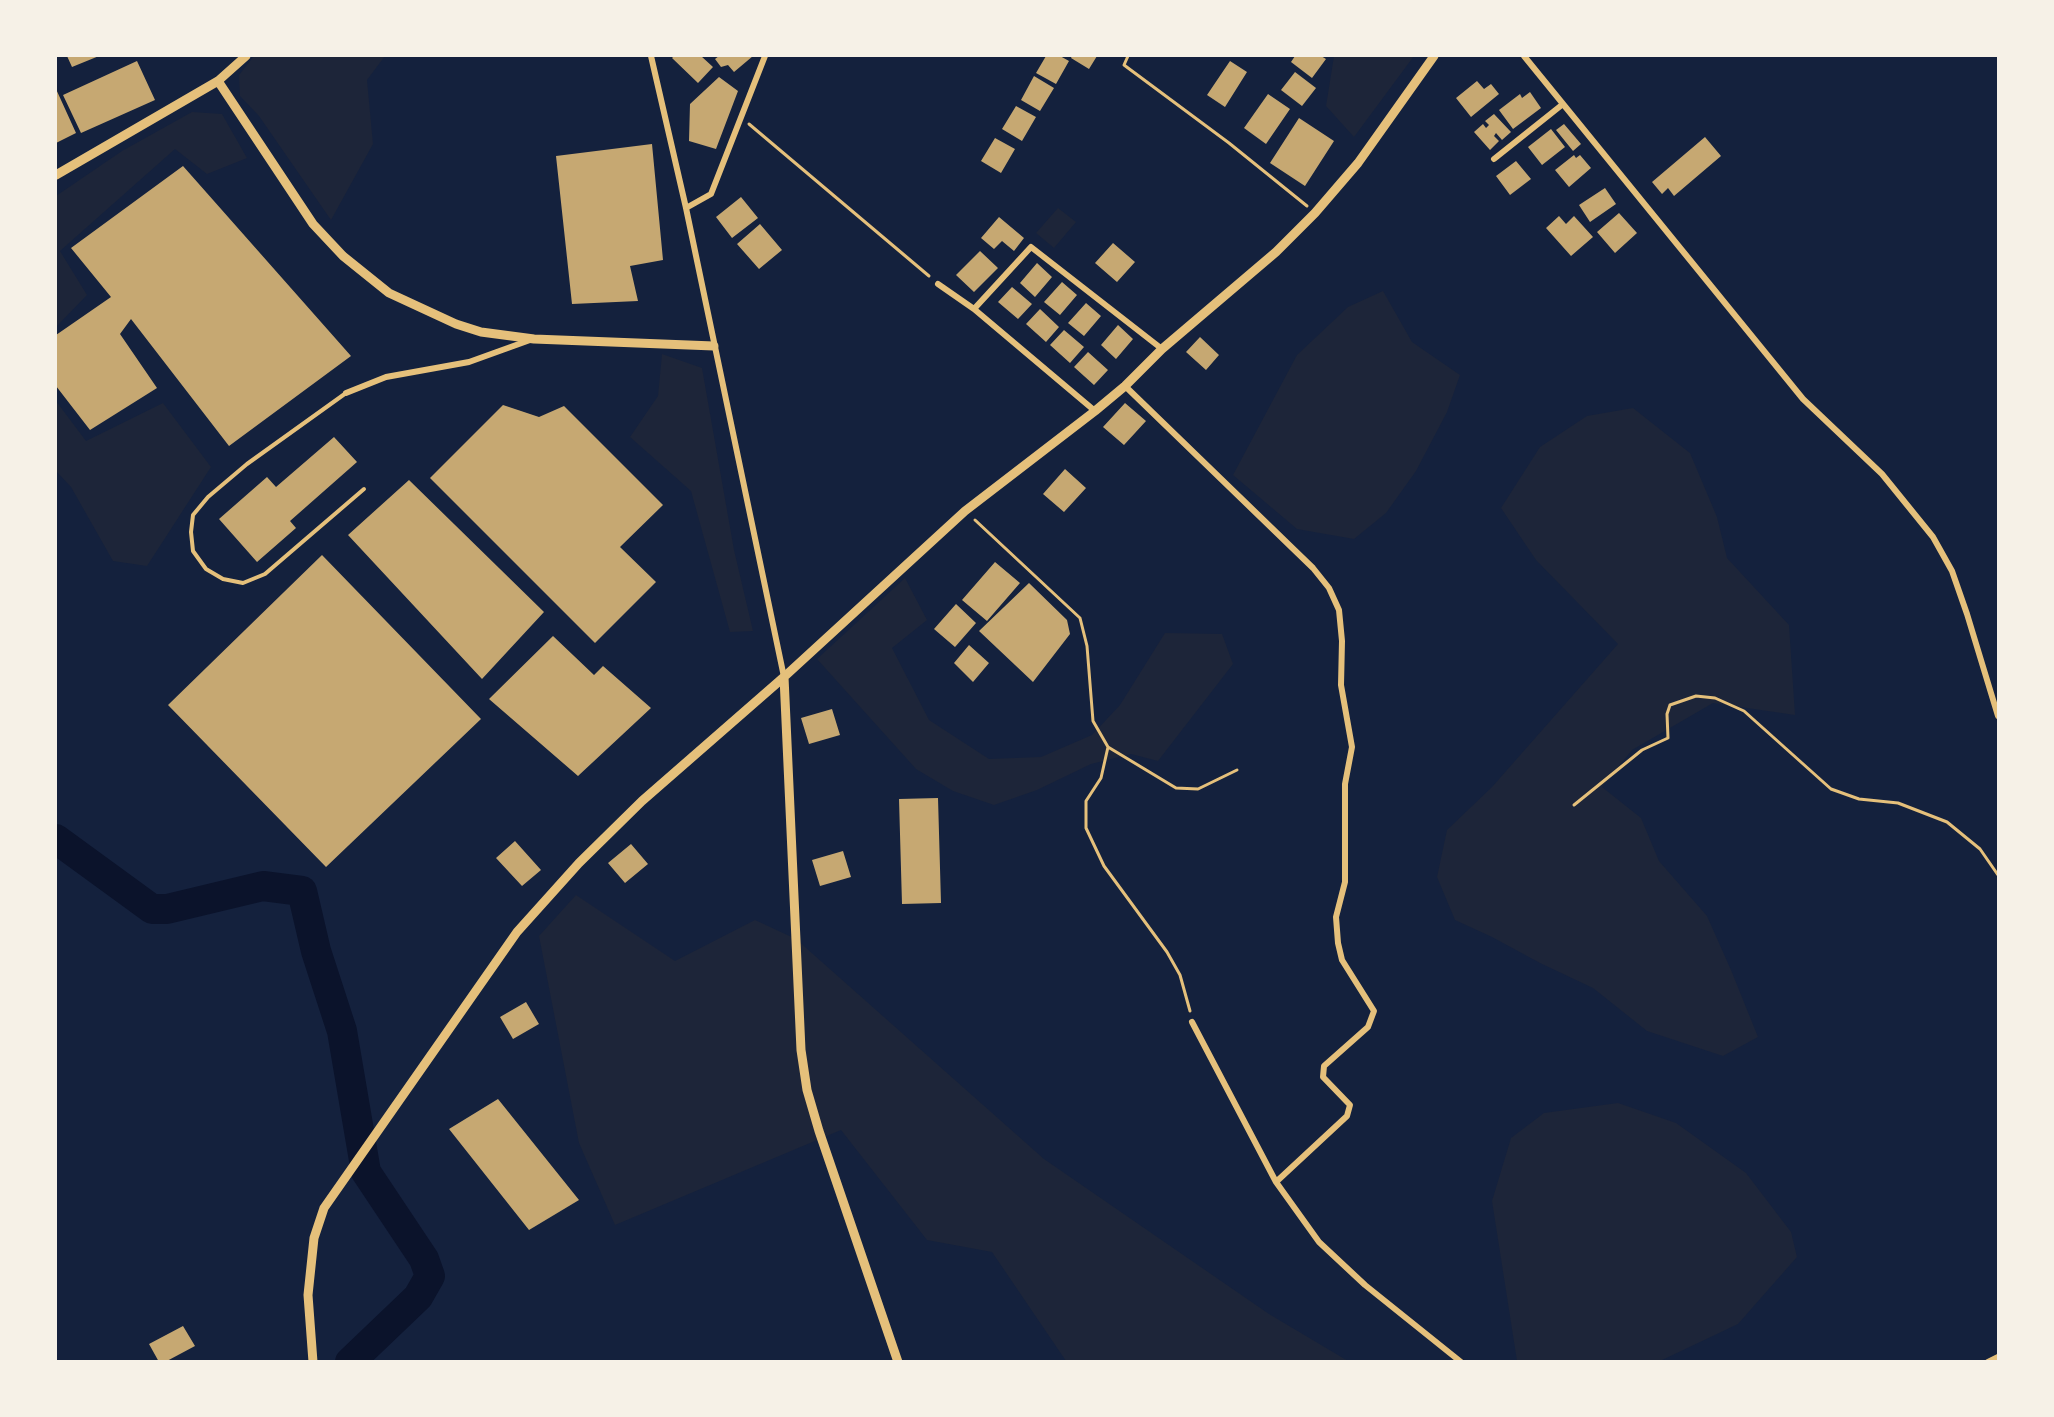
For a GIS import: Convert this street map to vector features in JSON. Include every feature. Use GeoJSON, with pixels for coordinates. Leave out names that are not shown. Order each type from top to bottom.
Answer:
{"type":"FeatureCollection","features":[{"type":"Feature","properties":{"kind":"street"},"geometry":{"type":"LineString","coordinates":[[56,176],[218,81],[246,56]]}},
{"type":"Feature","properties":{"kind":"street"},"geometry":{"type":"LineString","coordinates":[[651,56],[686,208],[784,677],[801,1050],[807,1090],[898,1362]]}},
{"type":"Feature","properties":{"kind":"street"},"geometry":{"type":"LineString","coordinates":[[686,208],[711,194],[765,56]]}},
{"type":"Feature","properties":{"kind":"street"},"geometry":{"type":"LineString","coordinates":[[313,1362],[308,1295],[314,1238],[324,1208],[518,932],[579,862],[642,801],[784,677],[965,511],[1095,411],[1125,386],[1162,349],[1276,252],[1315,213],[1358,163],[1434,56]]}},
{"type":"Feature","properties":{"kind":"street"},"geometry":{"type":"LineString","coordinates":[[1524,56],[1803,399],[1882,474],[1933,537],[1952,571],[1998,716]]}},
{"type":"Feature","properties":{"kind":"street"},"geometry":{"type":"LineString","coordinates":[[218,81],[313,224],[343,256],[389,293],[456,324],[481,332],[534,339],[714,346]]}},
{"type":"Feature","properties":{"kind":"street"},"geometry":{"type":"LineString","coordinates":[[1494,159],[1563,104]]}},
{"type":"Feature","properties":{"kind":"street"},"geometry":{"type":"LineString","coordinates":[[974,309],[1031,247],[1162,349]]}},
{"type":"Feature","properties":{"kind":"street"},"geometry":{"type":"LineString","coordinates":[[938,284],[974,309],[1095,411]]}},
{"type":"Feature","properties":{"kind":"street"},"geometry":{"type":"LineString","coordinates":[[346,393],[386,377],[468,362],[534,339]]}},
{"type":"Feature","properties":{"kind":"street"},"geometry":{"type":"LineString","coordinates":[[1125,386],[1313,568],[1329,588],[1339,610],[1342,641],[1341,686],[1352,747],[1345,784],[1345,882],[1336,917],[1338,943],[1342,960],[1374,1011],[1368,1028],[1324,1066],[1323,1077],[1350,1105],[1347,1116],[1276,1182]]}},
{"type":"Feature","properties":{"kind":"street"},"geometry":{"type":"LineString","coordinates":[[1192,1022],[1276,1182],[1319,1242],[1365,1285],[1461,1362]]}},
{"type":"Feature","properties":{"kind":"street"},"geometry":{"type":"LineString","coordinates":[[1988,1362],[1998,1357]]}},
{"type":"Feature","properties":{"kind":"lane"},"geometry":{"type":"LineString","coordinates":[[346,393],[247,464],[208,497],[193,515],[191,532],[193,551],[206,569],[223,579],[243,583],[265,574],[364,489]]}},
{"type":"Feature","properties":{"kind":"path"},"geometry":{"type":"LineString","coordinates":[[1128,56],[1124,65],[1229,143],[1315,213]]}},
{"type":"Feature","properties":{"kind":"path"},"geometry":{"type":"LineString","coordinates":[[741,117],[938,284]]}},
{"type":"Feature","properties":{"kind":"path"},"geometry":{"type":"LineString","coordinates":[[965,511],[1080,618],[1087,646],[1093,721],[1108,747],[1176,788],[1198,789],[1236,770]]}},
{"type":"Feature","properties":{"kind":"path"},"geometry":{"type":"LineString","coordinates":[[1574,806],[1642,750],[1668,738],[1667,714],[1670,705],[1696,696],[1716,698],[1744,711],[1831,789],[1859,799],[1898,803],[1947,822],[1980,849],[1998,875]]}},
{"type":"Feature","properties":{"kind":"path"},"geometry":{"type":"LineString","coordinates":[[1108,747],[1101,778],[1086,801],[1086,828],[1104,866],[1167,952],[1180,975],[1192,1022]]}},
{"type":"Feature","properties":{"kind":"shaded area"},"geometry":{"type":"Polygon","coordinates":[[[254,56],[385,56],[367,80],[373,144],[331,220],[259,116],[240,96],[239,75],[254,56]]]}},
{"type":"Feature","properties":{"kind":"shaded area"},"geometry":{"type":"Polygon","coordinates":[[[1334,56],[1414,56],[1354,137],[1326,106],[1334,56]]]}},
{"type":"Feature","properties":{"kind":"shaded area"},"geometry":{"type":"Polygon","coordinates":[[[192,112],[222,114],[247,158],[207,174],[175,149],[60,251],[87,295],[56,327],[56,196],[122,151],[192,112]]]}},
{"type":"Feature","properties":{"kind":"shaded area"},"geometry":{"type":"Polygon","coordinates":[[[1058,208],[1076,222],[1054,248],[1036,233],[1058,208]]]}},
{"type":"Feature","properties":{"kind":"shaded area"},"geometry":{"type":"Polygon","coordinates":[[[1383,291],[1412,342],[1460,375],[1447,412],[1416,471],[1386,513],[1354,539],[1297,529],[1233,475],[1297,355],[1348,307],[1383,291]]]}},
{"type":"Feature","properties":{"kind":"shaded area"},"geometry":{"type":"Polygon","coordinates":[[[662,354],[702,368],[734,550],[753,631],[730,632],[691,491],[630,437],[658,396],[662,354]]]}},
{"type":"Feature","properties":{"kind":"shaded area"},"geometry":{"type":"Polygon","coordinates":[[[56,401],[86,441],[163,403],[211,467],[147,566],[113,561],[71,487],[56,471],[56,401]]]}},
{"type":"Feature","properties":{"kind":"shaded area"},"geometry":{"type":"Polygon","coordinates":[[[1633,408],[1690,453],[1717,517],[1727,558],[1789,625],[1795,715],[1713,703],[1632,750],[1602,787],[1641,818],[1659,861],[1707,916],[1758,1037],[1723,1056],[1647,1031],[1593,988],[1455,920],[1437,877],[1447,830],[1492,787],[1618,644],[1536,560],[1501,508],[1540,447],[1587,416],[1633,408]]]}},
{"type":"Feature","properties":{"kind":"shaded area"},"geometry":{"type":"Polygon","coordinates":[[[905,578],[927,620],[892,648],[929,720],[989,759],[1041,757],[1092,735],[1120,705],[1165,633],[1222,634],[1233,664],[1158,761],[1131,754],[1091,764],[1037,790],[994,805],[953,791],[916,769],[817,659],[905,578]]]}},
{"type":"Feature","properties":{"kind":"shaded area"},"geometry":{"type":"Polygon","coordinates":[[[576,895],[675,961],[755,920],[796,939],[1044,1159],[1269,1314],[1348,1361],[1066,1361],[992,1252],[927,1240],[841,1130],[615,1225],[579,1143],[539,936],[576,895]]]}},
{"type":"Feature","properties":{"kind":"shaded area"},"geometry":{"type":"Polygon","coordinates":[[[1618,1103],[1676,1123],[1746,1173],[1791,1232],[1797,1257],[1738,1324],[1660,1361],[1517,1361],[1492,1201],[1511,1138],[1544,1113],[1618,1103]]]}},
{"type":"Feature","properties":{"kind":"building"},"geometry":{"type":"Polygon","coordinates":[[[67,56],[99,56],[72,67],[67,56]]]}},
{"type":"Feature","properties":{"kind":"building"},"geometry":{"type":"Polygon","coordinates":[[[674,56],[701,56],[713,67],[698,83],[672,58],[674,56]]]}},
{"type":"Feature","properties":{"kind":"building"},"geometry":{"type":"Polygon","coordinates":[[[719,56],[753,56],[734,72],[728,65],[721,67],[715,59],[719,56]]]}},
{"type":"Feature","properties":{"kind":"building"},"geometry":{"type":"Polygon","coordinates":[[[1046,56],[1060,56],[1069,61],[1056,84],[1036,73],[1046,56]]]}},
{"type":"Feature","properties":{"kind":"building"},"geometry":{"type":"Polygon","coordinates":[[[1072,56],[1097,56],[1089,69],[1071,58],[1072,56]]]}},
{"type":"Feature","properties":{"kind":"building"},"geometry":{"type":"Polygon","coordinates":[[[1295,56],[1321,56],[1326,59],[1312,78],[1291,62],[1295,56]]]}},
{"type":"Feature","properties":{"kind":"building"},"geometry":{"type":"Polygon","coordinates":[[[137,61],[155,100],[81,133],[63,95],[137,61]]]}},
{"type":"Feature","properties":{"kind":"building"},"geometry":{"type":"Polygon","coordinates":[[[1230,61],[1247,72],[1225,107],[1207,95],[1230,61]]]}},
{"type":"Feature","properties":{"kind":"building"},"geometry":{"type":"Polygon","coordinates":[[[1295,72],[1316,88],[1302,106],[1281,90],[1295,72]]]}},
{"type":"Feature","properties":{"kind":"building"},"geometry":{"type":"Polygon","coordinates":[[[1034,76],[1054,88],[1040,111],[1021,100],[1034,76]]]}},
{"type":"Feature","properties":{"kind":"building"},"geometry":{"type":"Polygon","coordinates":[[[719,77],[738,91],[716,149],[689,141],[690,104],[719,77]]]}},
{"type":"Feature","properties":{"kind":"building"},"geometry":{"type":"Polygon","coordinates":[[[1477,81],[1484,89],[1491,84],[1499,94],[1471,117],[1456,98],[1477,81]]]}},
{"type":"Feature","properties":{"kind":"building"},"geometry":{"type":"Polygon","coordinates":[[[56,89],[76,133],[56,143],[56,89]]]}},
{"type":"Feature","properties":{"kind":"building"},"geometry":{"type":"Polygon","coordinates":[[[1530,92],[1541,108],[1513,129],[1499,110],[1520,94],[1522,98],[1530,92]]]}},
{"type":"Feature","properties":{"kind":"building"},"geometry":{"type":"Polygon","coordinates":[[[1268,94],[1290,109],[1266,144],[1244,128],[1268,94]]]}},
{"type":"Feature","properties":{"kind":"building"},"geometry":{"type":"Polygon","coordinates":[[[1016,106],[1036,117],[1022,141],[1002,129],[1016,106]]]}},
{"type":"Feature","properties":{"kind":"building"},"geometry":{"type":"Polygon","coordinates":[[[1494,114],[1511,132],[1502,140],[1496,133],[1494,136],[1499,141],[1490,150],[1474,132],[1483,124],[1486,128],[1489,125],[1485,121],[1494,114]]]}},
{"type":"Feature","properties":{"kind":"building"},"geometry":{"type":"Polygon","coordinates":[[[1299,118],[1334,141],[1305,186],[1270,163],[1299,118]]]}},
{"type":"Feature","properties":{"kind":"building"},"geometry":{"type":"Polygon","coordinates":[[[1564,124],[1581,144],[1573,151],[1556,130],[1564,124]]]}},
{"type":"Feature","properties":{"kind":"building"},"geometry":{"type":"Polygon","coordinates":[[[1551,129],[1565,147],[1542,165],[1528,147],[1551,129]]]}},
{"type":"Feature","properties":{"kind":"building"},"geometry":{"type":"Polygon","coordinates":[[[1705,137],[1721,156],[1674,196],[1668,188],[1662,194],[1652,182],[1705,137]]]}},
{"type":"Feature","properties":{"kind":"building"},"geometry":{"type":"Polygon","coordinates":[[[995,138],[1015,149],[1001,173],[981,161],[995,138]]]}},
{"type":"Feature","properties":{"kind":"building"},"geometry":{"type":"Polygon","coordinates":[[[652,144],[663,260],[630,266],[638,301],[572,304],[556,156],[652,144]]]}},
{"type":"Feature","properties":{"kind":"building"},"geometry":{"type":"Polygon","coordinates":[[[1574,155],[1576,158],[1580,155],[1591,168],[1569,187],[1555,170],[1574,155]]]}},
{"type":"Feature","properties":{"kind":"building"},"geometry":{"type":"Polygon","coordinates":[[[1516,161],[1531,179],[1510,195],[1496,176],[1516,161]]]}},
{"type":"Feature","properties":{"kind":"building"},"geometry":{"type":"Polygon","coordinates":[[[183,166],[351,356],[229,446],[131,319],[120,334],[157,388],[90,430],[56,386],[56,335],[111,297],[71,248],[183,166]]]}},
{"type":"Feature","properties":{"kind":"building"},"geometry":{"type":"Polygon","coordinates":[[[1605,188],[1616,204],[1590,222],[1579,205],[1605,188]]]}},
{"type":"Feature","properties":{"kind":"building"},"geometry":{"type":"Polygon","coordinates":[[[741,197],[758,218],[732,238],[716,217],[741,197]]]}},
{"type":"Feature","properties":{"kind":"building"},"geometry":{"type":"Polygon","coordinates":[[[1619,213],[1637,233],[1615,253],[1597,232],[1619,213]]]}},
{"type":"Feature","properties":{"kind":"building"},"geometry":{"type":"Polygon","coordinates":[[[1559,216],[1566,224],[1574,216],[1593,237],[1571,256],[1546,228],[1559,216]]]}},
{"type":"Feature","properties":{"kind":"building"},"geometry":{"type":"Polygon","coordinates":[[[999,217],[1024,238],[1014,251],[1002,241],[994,249],[981,238],[999,217]]]}},
{"type":"Feature","properties":{"kind":"building"},"geometry":{"type":"Polygon","coordinates":[[[760,224],[782,250],[759,269],[737,244],[760,224]]]}},
{"type":"Feature","properties":{"kind":"building"},"geometry":{"type":"Polygon","coordinates":[[[1113,243],[1135,262],[1117,282],[1095,263],[1113,243]]]}},
{"type":"Feature","properties":{"kind":"building"},"geometry":{"type":"Polygon","coordinates":[[[980,251],[998,268],[974,292],[956,275],[980,251]]]}},
{"type":"Feature","properties":{"kind":"building"},"geometry":{"type":"Polygon","coordinates":[[[1037,263],[1052,277],[1035,297],[1020,283],[1037,263]]]}},
{"type":"Feature","properties":{"kind":"building"},"geometry":{"type":"Polygon","coordinates":[[[1062,282],[1077,295],[1060,315],[1044,302],[1062,282]]]}},
{"type":"Feature","properties":{"kind":"building"},"geometry":{"type":"Polygon","coordinates":[[[1012,287],[1032,304],[1018,319],[998,302],[1012,287]]]}},
{"type":"Feature","properties":{"kind":"building"},"geometry":{"type":"Polygon","coordinates":[[[1086,303],[1101,316],[1084,336],[1068,323],[1086,303]]]}},
{"type":"Feature","properties":{"kind":"building"},"geometry":{"type":"Polygon","coordinates":[[[1040,309],[1059,327],[1046,342],[1026,324],[1040,309]]]}},
{"type":"Feature","properties":{"kind":"building"},"geometry":{"type":"Polygon","coordinates":[[[1118,325],[1133,339],[1116,359],[1101,345],[1118,325]]]}},
{"type":"Feature","properties":{"kind":"building"},"geometry":{"type":"Polygon","coordinates":[[[1064,330],[1084,347],[1070,363],[1050,345],[1064,330]]]}},
{"type":"Feature","properties":{"kind":"building"},"geometry":{"type":"Polygon","coordinates":[[[1200,337],[1219,355],[1206,370],[1186,352],[1200,337]]]}},
{"type":"Feature","properties":{"kind":"building"},"geometry":{"type":"Polygon","coordinates":[[[1088,352],[1108,370],[1094,385],[1074,367],[1088,352]]]}},
{"type":"Feature","properties":{"kind":"building"},"geometry":{"type":"Polygon","coordinates":[[[1125,403],[1146,421],[1124,445],[1103,427],[1125,403]]]}},
{"type":"Feature","properties":{"kind":"building"},"geometry":{"type":"Polygon","coordinates":[[[503,405],[539,417],[564,406],[663,505],[620,547],[656,582],[595,643],[430,478],[503,405]]]}},
{"type":"Feature","properties":{"kind":"building"},"geometry":{"type":"Polygon","coordinates":[[[334,437],[357,462],[290,521],[296,528],[257,562],[219,519],[267,477],[276,487],[334,437]]]}},
{"type":"Feature","properties":{"kind":"building"},"geometry":{"type":"Polygon","coordinates":[[[1065,469],[1086,488],[1064,512],[1043,494],[1065,469]]]}},
{"type":"Feature","properties":{"kind":"building"},"geometry":{"type":"Polygon","coordinates":[[[409,480],[544,612],[482,679],[348,535],[409,480]]]}},
{"type":"Feature","properties":{"kind":"building"},"geometry":{"type":"Polygon","coordinates":[[[322,555],[481,719],[326,867],[168,705],[322,555]]]}},
{"type":"Feature","properties":{"kind":"building"},"geometry":{"type":"Polygon","coordinates":[[[995,562],[1020,583],[987,621],[962,600],[995,562]]]}},
{"type":"Feature","properties":{"kind":"building"},"geometry":{"type":"Polygon","coordinates":[[[1029,583],[1067,620],[1070,634],[1033,682],[979,631],[1029,583]]]}},
{"type":"Feature","properties":{"kind":"building"},"geometry":{"type":"Polygon","coordinates":[[[956,604],[976,623],[955,647],[934,629],[956,604]]]}},
{"type":"Feature","properties":{"kind":"building"},"geometry":{"type":"Polygon","coordinates":[[[553,636],[594,675],[603,666],[651,708],[578,776],[489,699],[553,636]]]}},
{"type":"Feature","properties":{"kind":"building"},"geometry":{"type":"Polygon","coordinates":[[[969,645],[989,663],[973,682],[954,663],[969,645]]]}},
{"type":"Feature","properties":{"kind":"building"},"geometry":{"type":"Polygon","coordinates":[[[832,709],[840,735],[809,744],[801,718],[832,709]]]}},
{"type":"Feature","properties":{"kind":"building"},"geometry":{"type":"Polygon","coordinates":[[[938,798],[941,903],[902,904],[899,799],[938,798]]]}},
{"type":"Feature","properties":{"kind":"building"},"geometry":{"type":"Polygon","coordinates":[[[515,841],[541,870],[522,886],[496,858],[515,841]]]}},
{"type":"Feature","properties":{"kind":"building"},"geometry":{"type":"Polygon","coordinates":[[[631,844],[648,864],[625,883],[608,863],[631,844]]]}},
{"type":"Feature","properties":{"kind":"building"},"geometry":{"type":"Polygon","coordinates":[[[843,851],[851,877],[820,886],[812,860],[843,851]]]}},
{"type":"Feature","properties":{"kind":"building"},"geometry":{"type":"Polygon","coordinates":[[[526,1002],[539,1024],[513,1039],[500,1017],[526,1002]]]}},
{"type":"Feature","properties":{"kind":"building"},"geometry":{"type":"Polygon","coordinates":[[[498,1099],[579,1200],[529,1230],[449,1129],[498,1099]]]}},
{"type":"Feature","properties":{"kind":"building"},"geometry":{"type":"Polygon","coordinates":[[[183,1326],[195,1346],[165,1362],[159,1362],[149,1344],[183,1326]]]}},
{"type":"Feature","properties":{"kind":"waterway"},"geometry":{"type":"LineString","coordinates":[[56,839],[152,909],[167,909],[263,886],[302,891],[316,951],[342,1031],[366,1172],[424,1259],[430,1276],[418,1297],[350,1362]]}}]}
